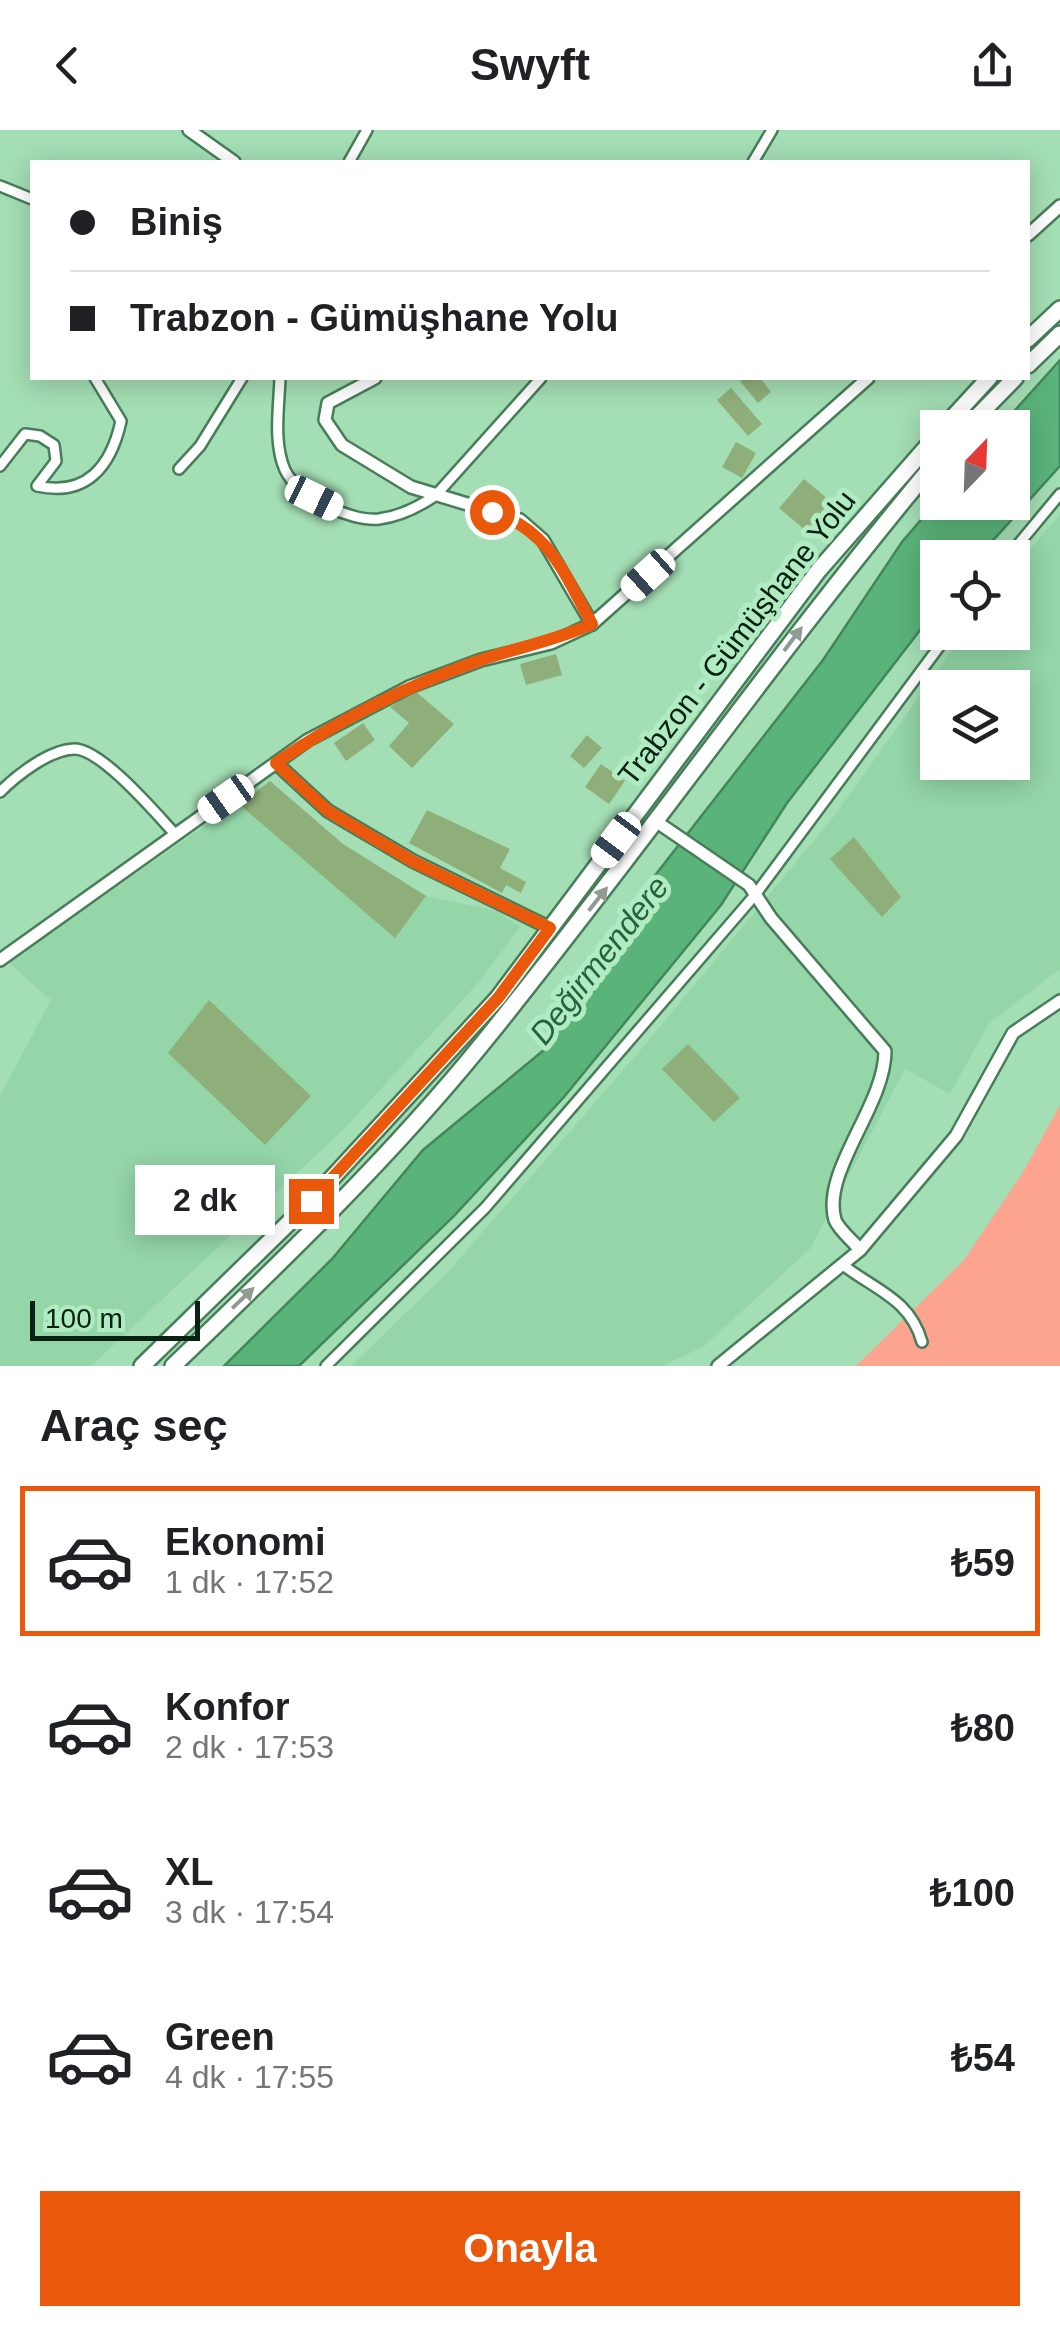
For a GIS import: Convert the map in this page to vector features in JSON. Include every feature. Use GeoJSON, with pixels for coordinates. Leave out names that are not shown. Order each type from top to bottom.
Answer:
{"type":"FeatureCollection","features":[{"type":"Feature","properties":{"kind":"highway"},"geometry":{"type":"LineString","coordinates":[[1030,337],[1060,309]]}},
{"type":"Feature","properties":{"kind":"highway"},"geometry":{"type":"LineString","coordinates":[[1030,362],[1060,334]]}},
{"type":"Feature","properties":{"kind":"highway"},"geometry":{"type":"LineString","coordinates":[[960,410],[988,380]]}},
{"type":"Feature","properties":{"kind":"highway"},"geometry":{"type":"LineString","coordinates":[[984,410],[1013,380]]}},
{"type":"Feature","properties":{"kind":"highway","name":"Trabzon - Gümüşhane Yolu"},"geometry":{"type":"LineString","coordinates":[[142,1366],[311,1201],[498,998],[818,571],[920,455]]}},
{"type":"Feature","properties":{"kind":"highway","name":"Trabzon - Gümüşhane Yolu"},"geometry":{"type":"LineString","coordinates":[[173,1366],[331,1213],[481,1046],[663,826],[811,616],[920,481]]}},
{"type":"Feature","properties":{"kind":"street"},"geometry":{"type":"LineString","coordinates":[[189,130],[231,160]]}},
{"type":"Feature","properties":{"kind":"street"},"geometry":{"type":"LineString","coordinates":[[350,160],[367,130]]}},
{"type":"Feature","properties":{"kind":"street"},"geometry":{"type":"LineString","coordinates":[[754,160],[772,130]]}},
{"type":"Feature","properties":{"kind":"street"},"geometry":{"type":"LineString","coordinates":[[0,186],[30,198]]}},
{"type":"Feature","properties":{"kind":"street"},"geometry":{"type":"LineString","coordinates":[[1030,233],[1060,206]]}},
{"type":"Feature","properties":{"kind":"street"},"geometry":{"type":"LineString","coordinates":[[0,466],[25,434],[40,436],[54,445],[56,461],[37,486],[68,489],[83,486],[96,476],[121,421],[96,380]]}},
{"type":"Feature","properties":{"kind":"street"},"geometry":{"type":"LineString","coordinates":[[179,469],[200,446],[241,380]]}},
{"type":"Feature","properties":{"kind":"street"},"geometry":{"type":"LineString","coordinates":[[280,380],[279,454],[287,476],[314,498],[346,513],[377,519],[416,509],[436,495],[540,380]]}},
{"type":"Feature","properties":{"kind":"street"},"geometry":{"type":"LineString","coordinates":[[371,380],[328,403],[324,420],[342,445],[412,487],[520,520],[543,540],[592,624]]}},
{"type":"Feature","properties":{"kind":"street"},"geometry":{"type":"LineString","coordinates":[[0,960],[308,740],[408,687],[481,660],[550,643],[592,624],[866,380]]}},
{"type":"Feature","properties":{"kind":"street"},"geometry":{"type":"LineString","coordinates":[[1022,540],[1060,494]]}},
{"type":"Feature","properties":{"kind":"street"},"geometry":{"type":"LineString","coordinates":[[326,1366],[485,1208],[752,890],[936,650]]}},
{"type":"Feature","properties":{"kind":"street"},"geometry":{"type":"LineString","coordinates":[[0,792],[19,773],[72,749],[84,751],[139,794],[176,835]]}},
{"type":"Feature","properties":{"kind":"street"},"geometry":{"type":"LineString","coordinates":[[276,763],[328,811],[412,861],[550,928]]}},
{"type":"Feature","properties":{"kind":"street"},"geometry":{"type":"LineString","coordinates":[[663,826],[752,890],[886,1052],[885,1078],[833,1191],[836,1223],[860,1250]]}},
{"type":"Feature","properties":{"kind":"street"},"geometry":{"type":"LineString","coordinates":[[718,1366],[860,1250],[956,1136],[1014,1033],[1060,1001]]}},
{"type":"Feature","properties":{"kind":"street"},"geometry":{"type":"LineString","coordinates":[[842,1265],[906,1307],[916,1320],[922,1342]]}},
{"type":"Feature","properties":{"kind":"shaded area"},"geometry":{"type":"Polygon","coordinates":[[[1060,514],[1060,969],[989,1023],[950,1094],[905,1069],[810,1249],[703,1347],[661,1366],[351,1366],[449,1271],[644,1046],[835,815],[920,695],[920,780],[1030,780],[1030,670],[938,670],[952,650],[1030,650],[1030,549],[1060,514]]]}},
{"type":"Feature","properties":{"kind":"shaded area"},"geometry":{"type":"Polygon","coordinates":[[[270,781],[343,844],[426,896],[496,911],[520,927],[478,983],[344,1129],[91,1366],[0,1366],[0,1096],[51,1000],[8,962],[270,781]]]}},
{"type":"Feature","properties":{"kind":"shaded area"},"geometry":{"type":"Polygon","coordinates":[[[1060,1105],[1060,1366],[856,1366],[964,1260],[1023,1172],[1060,1105]]]}},
{"type":"Feature","properties":{"kind":"water","name":"Değirmendere"},"geometry":{"type":"Polygon","coordinates":[[[1060,360],[1060,466],[1030,499],[1030,410],[1015,410],[1060,360]]]}},
{"type":"Feature","properties":{"kind":"water","name":"Değirmendere"},"geometry":{"type":"Polygon","coordinates":[[[921,520],[1011,520],[993,540],[920,540],[920,630],[787,803],[721,905],[564,1097],[454,1216],[299,1366],[224,1366],[332,1259],[423,1150],[550,1045],[581,987],[653,878],[823,660],[921,520]]]}},
{"type":"Feature","properties":{"kind":"building"},"geometry":{"type":"Polygon","coordinates":[[[762,380],[771,392],[758,403],[740,381],[762,380]]]}},
{"type":"Feature","properties":{"kind":"building"},"geometry":{"type":"Polygon","coordinates":[[[731,388],[762,424],[748,436],[717,400],[731,388]]]}},
{"type":"Feature","properties":{"kind":"building"},"geometry":{"type":"Polygon","coordinates":[[[736,442],[756,453],[742,478],[722,467],[736,442]]]}},
{"type":"Feature","properties":{"kind":"building"},"geometry":{"type":"Polygon","coordinates":[[[804,479],[836,506],[811,535],[779,508],[804,479]]]}},
{"type":"Feature","properties":{"kind":"building"},"geometry":{"type":"Polygon","coordinates":[[[556,654],[562,675],[526,685],[520,664],[556,654]]]}},
{"type":"Feature","properties":{"kind":"building"},"geometry":{"type":"Polygon","coordinates":[[[415,691],[454,724],[412,768],[389,746],[409,723],[390,707],[415,691]]]}},
{"type":"Feature","properties":{"kind":"building"},"geometry":{"type":"Polygon","coordinates":[[[363,723],[375,740],[346,761],[334,743],[363,723]]]}},
{"type":"Feature","properties":{"kind":"building"},"geometry":{"type":"Polygon","coordinates":[[[587,735],[602,748],[584,768],[570,756],[587,735]]]}},
{"type":"Feature","properties":{"kind":"building"},"geometry":{"type":"Polygon","coordinates":[[[601,764],[625,781],[609,804],[585,787],[601,764]]]}},
{"type":"Feature","properties":{"kind":"building"},"geometry":{"type":"Polygon","coordinates":[[[270,781],[343,844],[426,896],[395,938],[240,805],[270,781]]]}},
{"type":"Feature","properties":{"kind":"building"},"geometry":{"type":"Polygon","coordinates":[[[427,810],[510,849],[500,868],[526,882],[521,893],[506,885],[502,893],[409,843],[427,810]]]}},
{"type":"Feature","properties":{"kind":"building"},"geometry":{"type":"Polygon","coordinates":[[[854,837],[901,897],[882,917],[830,859],[854,837]]]}},
{"type":"Feature","properties":{"kind":"building"},"geometry":{"type":"Polygon","coordinates":[[[209,1000],[311,1096],[265,1145],[168,1053],[209,1000]]]}},
{"type":"Feature","properties":{"kind":"building"},"geometry":{"type":"Polygon","coordinates":[[[688,1044],[740,1098],[714,1122],[662,1069],[688,1044]]]}},
{"type":"Feature","properties":{"kind":"route"},"geometry":{"type":"LineString","coordinates":[[311,1201],[498,998],[550,928],[412,861],[328,811],[276,763],[308,740],[408,687],[481,660],[550,643],[592,624],[543,540],[520,520],[492,512]]}}]}
